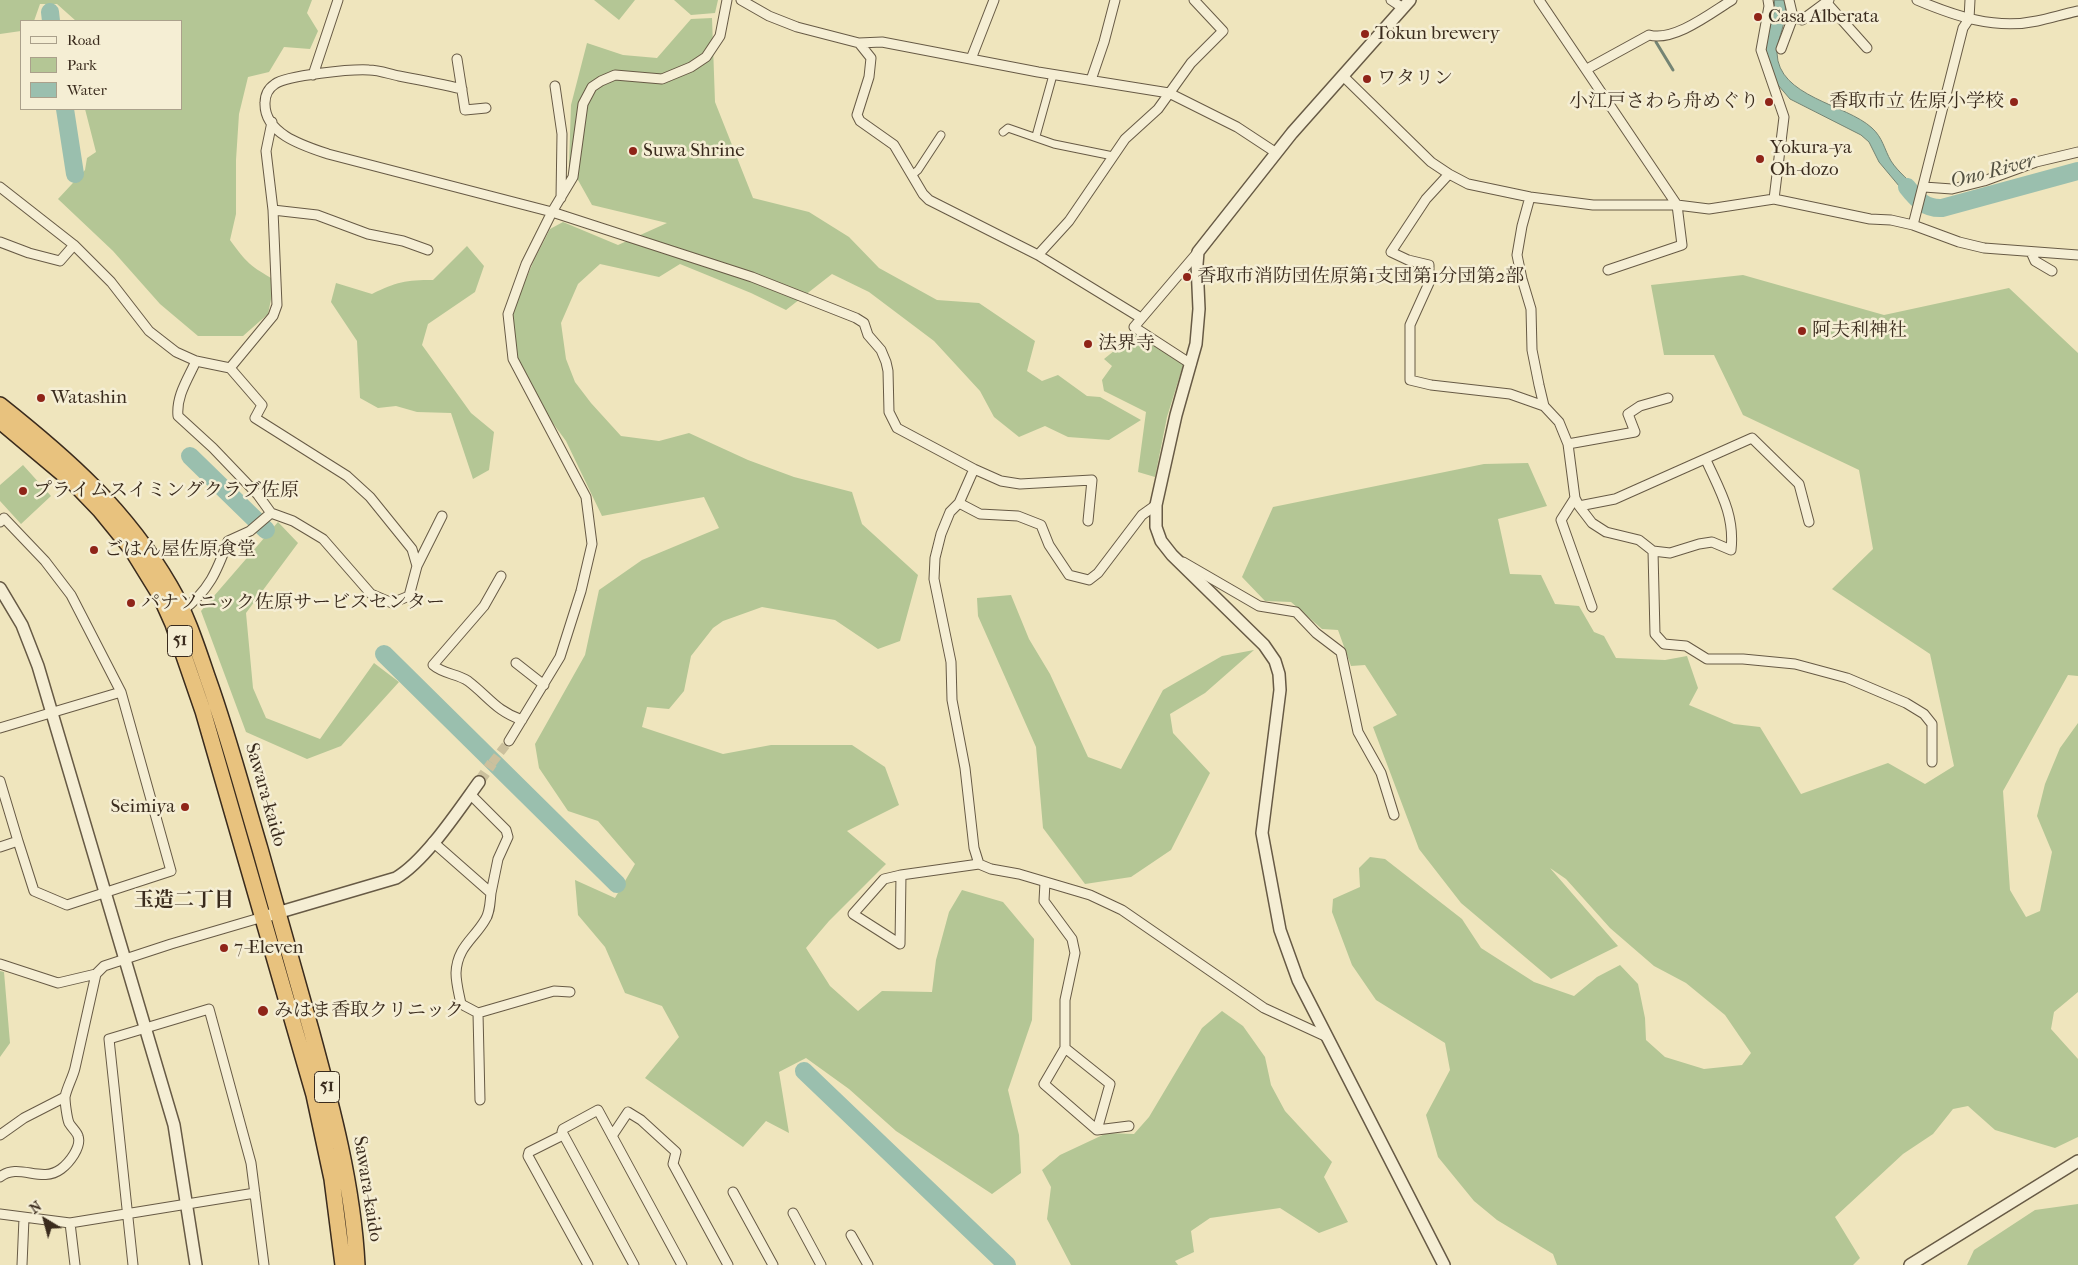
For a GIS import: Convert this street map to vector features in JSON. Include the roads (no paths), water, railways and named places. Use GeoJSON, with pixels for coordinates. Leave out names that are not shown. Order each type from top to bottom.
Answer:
{"type":"FeatureCollection","features":[{"type":"Feature","properties":{"kind":"highway","name":"Sawara-kaido"},"geometry":{"type":"LineString","coordinates":[[0,405],[80,471],[114,507],[159,568],[182,611],[196,644],[218,706],[328,1093],[342,1153],[357,1265]]}},
{"type":"Feature","properties":{"kind":"highway","name":"Sawara-kaido"},"geometry":{"type":"LineString","coordinates":[[2,427],[74,483],[100,510],[131,548],[160,595],[183,649],[203,711],[314,1095],[332,1179],[343,1265]]}},
{"type":"Feature","properties":{"kind":"street"},"geometry":{"type":"LineString","coordinates":[[313,75],[338,0]]}},
{"type":"Feature","properties":{"kind":"street"},"geometry":{"type":"LineString","coordinates":[[509,740],[560,658],[578,600],[592,544],[586,497],[513,359],[508,314],[518,283],[552,212],[573,178],[583,104],[592,87],[600,81],[615,75],[662,79],[691,67],[706,57],[720,36],[727,0]]}},
{"type":"Feature","properties":{"kind":"street"},"geometry":{"type":"LineString","coordinates":[[741,0],[776,19],[859,43],[882,42],[1053,74],[1169,93],[1237,127],[1275,152]]}},
{"type":"Feature","properties":{"kind":"street"},"geometry":{"type":"LineString","coordinates":[[971,59],[994,0]]}},
{"type":"Feature","properties":{"kind":"street"},"geometry":{"type":"LineString","coordinates":[[1091,80],[1104,42],[1115,0]]}},
{"type":"Feature","properties":{"kind":"street"},"geometry":{"type":"LineString","coordinates":[[1038,255],[1069,221],[1124,139],[1158,110],[1191,64],[1223,31],[1194,0]]}},
{"type":"Feature","properties":{"kind":"street"},"geometry":{"type":"LineString","coordinates":[[1190,364],[1134,327],[1198,252],[1275,152],[1407,4],[1391,0]]}},
{"type":"Feature","properties":{"kind":"street"},"geometry":{"type":"LineString","coordinates":[[1539,0],[1587,69],[1676,205],[1682,245],[1608,270]]}},
{"type":"Feature","properties":{"kind":"street"},"geometry":{"type":"LineString","coordinates":[[1587,69],[1649,36],[1658,38],[1673,33],[1732,0]]}},
{"type":"Feature","properties":{"kind":"street"},"geometry":{"type":"LineString","coordinates":[[1768,0],[1769,6],[1761,50],[1784,117],[1774,199]]}},
{"type":"Feature","properties":{"kind":"street"},"geometry":{"type":"LineString","coordinates":[[1781,49],[1793,17],[1789,0]]}},
{"type":"Feature","properties":{"kind":"street"},"geometry":{"type":"LineString","coordinates":[[1917,0],[1969,19],[1994,24],[2036,22],[2078,11]]}},
{"type":"Feature","properties":{"kind":"street"},"geometry":{"type":"LineString","coordinates":[[1913,225],[1963,28],[1969,19],[1970,0]]}},
{"type":"Feature","properties":{"kind":"street"},"geometry":{"type":"LineString","coordinates":[[1793,17],[1802,20],[1828,1],[1867,48]]}},
{"type":"Feature","properties":{"kind":"street"},"geometry":{"type":"LineString","coordinates":[[859,43],[871,58],[869,78],[857,115],[860,121],[894,145],[929,200],[1038,255],[1141,318]]}},
{"type":"Feature","properties":{"kind":"street"},"geometry":{"type":"LineString","coordinates":[[457,59],[465,110],[486,108]]}},
{"type":"Feature","properties":{"kind":"street"},"geometry":{"type":"LineString","coordinates":[[462,89],[370,70],[313,75],[276,83],[269,89],[265,98],[265,106],[278,131],[308,147],[328,154],[552,212],[752,277],[856,318],[864,324],[868,335],[881,350],[886,362],[889,412],[897,428],[974,469],[1001,481],[1020,484],[1092,480],[1088,521]]}},
{"type":"Feature","properties":{"kind":"street"},"geometry":{"type":"LineString","coordinates":[[1036,136],[1053,74]]}},
{"type":"Feature","properties":{"kind":"street"},"geometry":{"type":"LineString","coordinates":[[1343,76],[1431,162],[1468,184],[1530,198],[1593,205],[1676,205],[1709,209],[1774,199],[1870,219],[1892,220],[1984,248],[2078,255]]}},
{"type":"Feature","properties":{"kind":"street"},"geometry":{"type":"LineString","coordinates":[[555,86],[562,134],[560,199]]}},
{"type":"Feature","properties":{"kind":"street"},"geometry":{"type":"LineString","coordinates":[[230,368],[273,316],[277,305],[273,210],[266,152],[272,122]]}},
{"type":"Feature","properties":{"kind":"street"},"geometry":{"type":"LineString","coordinates":[[1003,132],[1008,128],[1036,136],[1054,144],[1113,156]]}},
{"type":"Feature","properties":{"kind":"street"},"geometry":{"type":"LineString","coordinates":[[912,175],[918,170],[941,135]]}},
{"type":"Feature","properties":{"kind":"street"},"geometry":{"type":"LineString","coordinates":[[1923,191],[1952,189],[1984,181],[2036,162],[2078,152]]}},
{"type":"Feature","properties":{"kind":"street"},"geometry":{"type":"LineString","coordinates":[[1449,174],[1426,199],[1391,252],[1428,266],[1430,283],[1410,325],[1410,380],[1431,385],[1510,394],[1544,406],[1559,422],[1568,444],[1577,502],[1592,523],[1606,532],[1639,540],[1653,551],[1670,553],[1712,542],[1731,550],[1733,534],[1730,513],[1706,460]]}},
{"type":"Feature","properties":{"kind":"street"},"geometry":{"type":"LineString","coordinates":[[0,188],[74,246],[111,282],[149,331],[176,352],[196,361],[230,368],[262,405],[255,418],[347,476],[370,497],[412,549],[417,566]]}},
{"type":"Feature","properties":{"kind":"street"},"geometry":{"type":"LineString","coordinates":[[1530,198],[1517,254],[1531,309],[1532,350],[1544,406]]}},
{"type":"Feature","properties":{"kind":"street"},"geometry":{"type":"LineString","coordinates":[[273,210],[317,215],[368,234],[403,241],[428,250]]}},
{"type":"Feature","properties":{"kind":"street"},"geometry":{"type":"LineString","coordinates":[[0,242],[29,253],[60,261],[74,246]]}},
{"type":"Feature","properties":{"kind":"street"},"geometry":{"type":"LineString","coordinates":[[1198,252],[1199,309],[1196,344],[1169,442],[1156,504],[1156,527],[1161,541],[1172,555],[1251,631],[1275,660],[1280,690],[1262,833],[1280,930],[1287,954],[1298,980],[1444,1265]]}},
{"type":"Feature","properties":{"kind":"street"},"geometry":{"type":"LineString","coordinates":[[2031,252],[2035,261],[2052,271]]}},
{"type":"Feature","properties":{"kind":"street"},"geometry":{"type":"LineString","coordinates":[[196,361],[180,394],[177,406],[178,416],[220,454],[258,495],[269,515],[293,521],[323,539],[371,594],[392,604],[409,596],[417,566],[442,516]]}},
{"type":"Feature","properties":{"kind":"street"},"geometry":{"type":"LineString","coordinates":[[1568,444],[1635,432],[1628,414],[1640,406],[1668,398]]}},
{"type":"Feature","properties":{"kind":"street"},"geometry":{"type":"LineString","coordinates":[[1592,607],[1561,520],[1577,502],[1615,499],[1752,438],[1799,484],[1809,522]]}},
{"type":"Feature","properties":{"kind":"street"},"geometry":{"type":"LineString","coordinates":[[974,469],[958,503],[950,512],[941,534],[935,558],[934,579],[951,662],[952,700],[965,768],[974,848],[979,864]]}},
{"type":"Feature","properties":{"kind":"street"},"geometry":{"type":"LineString","coordinates":[[958,503],[980,514],[1018,516],[1041,525],[1049,545],[1069,575],[1089,580],[1098,573],[1142,515],[1156,504]]}},
{"type":"Feature","properties":{"kind":"street"},"geometry":{"type":"LineString","coordinates":[[182,611],[196,601],[214,577],[228,541],[250,530],[269,515]]}},
{"type":"Feature","properties":{"kind":"street"},"geometry":{"type":"LineString","coordinates":[[0,522],[4,518],[45,561],[71,595],[121,692],[171,871],[67,905],[34,891],[0,781]]}},
{"type":"Feature","properties":{"kind":"street"},"geometry":{"type":"LineString","coordinates":[[1653,551],[1654,625],[1656,634],[1664,644],[1686,646],[1707,658],[1795,664],[1847,678],[1906,703],[1924,714],[1932,724],[1932,762]]}},
{"type":"Feature","properties":{"kind":"street"},"geometry":{"type":"LineString","coordinates":[[1172,555],[1260,606],[1296,612],[1316,632],[1341,652],[1358,732],[1381,773],[1394,815]]}},
{"type":"Feature","properties":{"kind":"street"},"geometry":{"type":"LineString","coordinates":[[501,576],[484,606],[432,665],[440,672],[466,680],[505,714],[522,720]]}},
{"type":"Feature","properties":{"kind":"street"},"geometry":{"type":"LineString","coordinates":[[0,588],[28,638],[146,1028],[174,1125],[196,1265]]}},
{"type":"Feature","properties":{"kind":"street"},"geometry":{"type":"LineString","coordinates":[[516,663],[544,685]]}},
{"type":"Feature","properties":{"kind":"street"},"geometry":{"type":"LineString","coordinates":[[0,728],[121,692]]}},
{"type":"Feature","properties":{"kind":"street"},"geometry":{"type":"LineString","coordinates":[[0,964],[58,983],[96,974],[104,966],[125,961],[170,944],[396,878],[408,871],[479,782]]}},
{"type":"Feature","properties":{"kind":"street"},"geometry":{"type":"LineString","coordinates":[[470,794],[506,830],[508,837],[498,859],[487,918],[466,942],[459,958],[456,973],[461,1004],[478,1013],[554,991],[570,992]]}},
{"type":"Feature","properties":{"kind":"street"},"geometry":{"type":"LineString","coordinates":[[0,847],[18,841]]}},
{"type":"Feature","properties":{"kind":"street"},"geometry":{"type":"LineString","coordinates":[[433,842],[491,893]]}},
{"type":"Feature","properties":{"kind":"street"},"geometry":{"type":"LineString","coordinates":[[901,875],[900,944],[853,914],[884,879],[901,875],[979,864],[991,870],[1019,874],[1090,895],[1122,910],[1264,1008],[1327,1037]]}},
{"type":"Feature","properties":{"kind":"street"},"geometry":{"type":"LineString","coordinates":[[1045,882],[1044,901],[1072,939],[1075,953],[1065,1000],[1065,1048],[1044,1084],[1097,1130],[1130,1126]]}},
{"type":"Feature","properties":{"kind":"street"},"geometry":{"type":"LineString","coordinates":[[0,1177],[8,1171],[42,1176],[52,1174],[70,1160],[78,1144],[78,1136],[68,1121],[65,1097],[75,1070],[96,974]]}},
{"type":"Feature","properties":{"kind":"street"},"geometry":{"type":"LineString","coordinates":[[133,1265],[109,1039],[209,1009],[251,1163],[264,1265]]}},
{"type":"Feature","properties":{"kind":"street"},"geometry":{"type":"LineString","coordinates":[[478,1013],[480,1100]]}},
{"type":"Feature","properties":{"kind":"street"},"geometry":{"type":"LineString","coordinates":[[1065,1048],[1110,1084],[1097,1130]]}},
{"type":"Feature","properties":{"kind":"street"},"geometry":{"type":"LineString","coordinates":[[0,1135],[24,1118],[65,1097]]}},
{"type":"Feature","properties":{"kind":"street"},"geometry":{"type":"LineString","coordinates":[[634,1265],[563,1135],[563,1129],[598,1110],[682,1265]]}},
{"type":"Feature","properties":{"kind":"street"},"geometry":{"type":"LineString","coordinates":[[612,1136],[628,1112],[641,1120],[676,1152],[673,1164],[728,1265]]}},
{"type":"Feature","properties":{"kind":"street"},"geometry":{"type":"LineString","coordinates":[[563,1135],[529,1152],[528,1156],[588,1265]]}},
{"type":"Feature","properties":{"kind":"street"},"geometry":{"type":"LineString","coordinates":[[1910,1265],[2078,1161]]}},
{"type":"Feature","properties":{"kind":"street"},"geometry":{"type":"LineString","coordinates":[[733,1192],[773,1265]]}},
{"type":"Feature","properties":{"kind":"street"},"geometry":{"type":"LineString","coordinates":[[0,1214],[70,1224],[254,1193]]}},
{"type":"Feature","properties":{"kind":"street"},"geometry":{"type":"LineString","coordinates":[[793,1212],[822,1265]]}},
{"type":"Feature","properties":{"kind":"street"},"geometry":{"type":"LineString","coordinates":[[22,1265],[24,1218]]}},
{"type":"Feature","properties":{"kind":"street"},"geometry":{"type":"LineString","coordinates":[[70,1224],[75,1265]]}},
{"type":"Feature","properties":{"kind":"street"},"geometry":{"type":"LineString","coordinates":[[851,1236],[868,1265]]}},
{"type":"Feature","properties":{"kind":"water"},"geometry":{"type":"Polygon","coordinates":[[[1775,0],[1785,0],[1784,20],[1777,48],[1780,68],[1789,80],[1801,90],[1846,112],[1876,132],[1894,165],[1920,192],[1915,205],[1879,162],[1869,142],[1861,135],[1790,99],[1778,85],[1773,77],[1765,45],[1774,13],[1775,0]]]}},
{"type":"Feature","properties":{"kind":"waterway"},"geometry":{"type":"LineString","coordinates":[[50,12],[51,20]]}},
{"type":"Feature","properties":{"kind":"waterway"},"geometry":{"type":"LineString","coordinates":[[1656,42],[1673,70]]}},
{"type":"Feature","properties":{"kind":"waterway"},"geometry":{"type":"LineString","coordinates":[[65,110],[75,174]]}},
{"type":"Feature","properties":{"kind":"waterway","name":"Ono River"},"geometry":{"type":"LineString","coordinates":[[1907,187],[1922,203],[1931,207],[1942,208],[2078,171]]}},
{"type":"Feature","properties":{"kind":"waterway"},"geometry":{"type":"LineString","coordinates":[[190,456],[266,530]]}},
{"type":"Feature","properties":{"kind":"waterway"},"geometry":{"type":"LineString","coordinates":[[384,654],[617,884]]}},
{"type":"Feature","properties":{"kind":"waterway"},"geometry":{"type":"LineString","coordinates":[[804,1071],[1007,1265]]}},
{"type":"Feature","properties":{"kind":"tunnel"},"geometry":{"type":"LineString","coordinates":[[492,763],[509,741]]}},
{"type":"Feature","properties":{"kind":"tunnel"},"geometry":{"type":"LineString","coordinates":[[479,782],[492,763]]}},
{"type":"Feature","properties":{"kind":"place","name":"Casa Alberata"},"geometry":{"type":"Point","coordinates":[1758,17]}},
{"type":"Feature","properties":{"kind":"place","name":"Tokun brewery"},"geometry":{"type":"Point","coordinates":[1365,34]}},
{"type":"Feature","properties":{"kind":"place","name":"ワタリン"},"geometry":{"type":"Point","coordinates":[1367,79]}},
{"type":"Feature","properties":{"kind":"place","name":"小江戸さわら舟めぐり"},"geometry":{"type":"Point","coordinates":[1769,102]}},
{"type":"Feature","properties":{"kind":"place","name":"香取市立 佐原小学校"},"geometry":{"type":"Point","coordinates":[2014,102]}},
{"type":"Feature","properties":{"kind":"place","name":"Suwa Shrine"},"geometry":{"type":"Point","coordinates":[633,151]}},
{"type":"Feature","properties":{"kind":"place","name":"Yokura-ya Oh-dozo"},"geometry":{"type":"Point","coordinates":[1760,159]}},
{"type":"Feature","properties":{"kind":"place","name":"香取市消防団佐原第1支団第1分団第2部"},"geometry":{"type":"Point","coordinates":[1187,277]}},
{"type":"Feature","properties":{"kind":"place","name":"阿夫利神社"},"geometry":{"type":"Point","coordinates":[1802,331]}},
{"type":"Feature","properties":{"kind":"place","name":"法界寺"},"geometry":{"type":"Point","coordinates":[1088,344]}},
{"type":"Feature","properties":{"kind":"place","name":"Watashin"},"geometry":{"type":"Point","coordinates":[41,398]}},
{"type":"Feature","properties":{"kind":"place","name":"プライムスイミングクラブ佐原"},"geometry":{"type":"Point","coordinates":[23,491]}},
{"type":"Feature","properties":{"kind":"place","name":"ごはん屋佐原食堂"},"geometry":{"type":"Point","coordinates":[94,550]}},
{"type":"Feature","properties":{"kind":"place","name":"パナソニック佐原サービスセンター"},"geometry":{"type":"Point","coordinates":[131,603]}},
{"type":"Feature","properties":{"kind":"place","name":"Seimiya"},"geometry":{"type":"Point","coordinates":[185,807]}},
{"type":"Feature","properties":{"kind":"place","name":"7-Eleven"},"geometry":{"type":"Point","coordinates":[224,948]}},
{"type":"Feature","properties":{"kind":"place","name":"みはま香取クリニック"},"geometry":{"type":"Point","coordinates":[263,1011]}},
{"type":"Feature","properties":{"kind":"district","name":"玉造二丁目"},"geometry":{"type":"Point","coordinates":[184,901]}}]}
